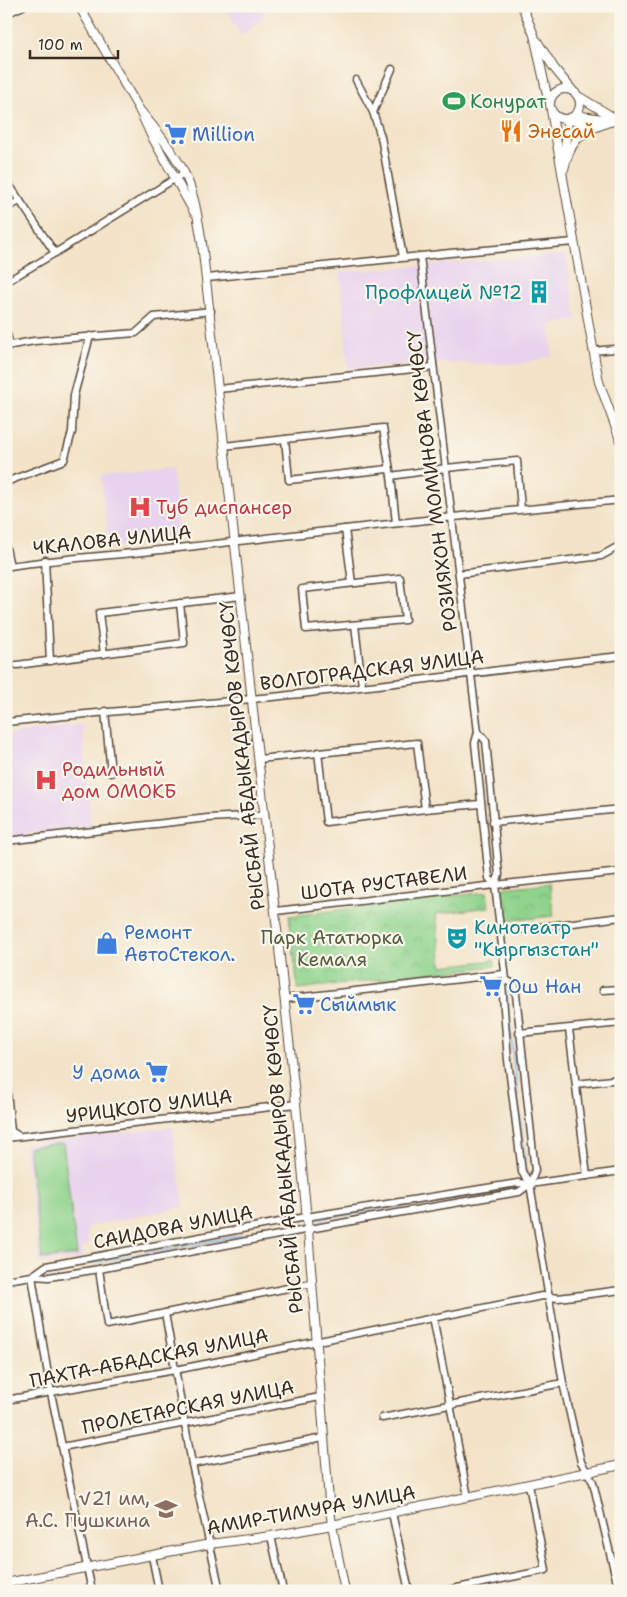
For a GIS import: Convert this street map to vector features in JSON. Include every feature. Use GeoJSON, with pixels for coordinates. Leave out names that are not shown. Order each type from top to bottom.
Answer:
{"type":"FeatureCollection","features":[{"type":"Feature","properties":{"kind":"main road","name":"РЫСБАЙ АБДЫКАДЫРОВ КӨЧӨСҮ"},"geometry":{"type":"LineString","coordinates":[[79,6],[139,109],[151,135],[197,217]]}},
{"type":"Feature","properties":{"kind":"main road"},"geometry":{"type":"LineString","coordinates":[[522,6],[534,35],[554,68],[576,94],[580,104],[571,117],[563,171]]}},
{"type":"Feature","properties":{"kind":"main road"},"geometry":{"type":"LineString","coordinates":[[534,35],[550,101],[599,382],[621,442]]}},
{"type":"Feature","properties":{"kind":"main road"},"geometry":{"type":"LineString","coordinates":[[550,101],[555,93],[568,89],[619,121]]}},
{"type":"Feature","properties":{"kind":"main road","name":"РЫСБАЙ АБДЫКАДЫРОВ КӨЧӨСҮ"},"geometry":{"type":"LineString","coordinates":[[139,109],[172,152],[192,192],[207,278],[296,1104],[308,1230],[323,1438],[332,1525],[345,1591]]}},
{"type":"Feature","properties":{"kind":"main road"},"geometry":{"type":"LineString","coordinates":[[551,110],[559,118],[571,117],[619,121]]}},
{"type":"Feature","properties":{"kind":"main road"},"geometry":{"type":"LineString","coordinates":[[571,117],[576,123],[604,124]]}},
{"type":"Feature","properties":{"kind":"main road"},"geometry":{"type":"LineString","coordinates":[[563,171],[568,155],[577,138],[583,132],[604,124],[619,121]]}},
{"type":"Feature","properties":{"kind":"main road","name":"АМИР-ТИМУРА УЛИЦА"},"geometry":{"type":"LineString","coordinates":[[6,1584],[210,1544],[332,1525],[621,1465]]}},
{"type":"Feature","properties":{"kind":"street"},"geometry":{"type":"LineString","coordinates":[[6,14],[23,6]]}},
{"type":"Feature","properties":{"kind":"street"},"geometry":{"type":"LineString","coordinates":[[373,112],[392,69]]}},
{"type":"Feature","properties":{"kind":"street"},"geometry":{"type":"LineString","coordinates":[[356,80],[373,112],[381,137],[403,257]]}},
{"type":"Feature","properties":{"kind":"street"},"geometry":{"type":"LineString","coordinates":[[6,282],[55,254],[184,173]]}},
{"type":"Feature","properties":{"kind":"street"},"geometry":{"type":"LineString","coordinates":[[6,180],[55,254]]}},
{"type":"Feature","properties":{"kind":"street"},"geometry":{"type":"LineString","coordinates":[[6,208],[20,201]]}},
{"type":"Feature","properties":{"kind":"street"},"geometry":{"type":"LineString","coordinates":[[207,278],[403,257],[574,242]]}},
{"type":"Feature","properties":{"kind":"street","name":"РОЗИЯХОН МОМИНОВА КӨЧӨСҮ"},"geometry":{"type":"LineString","coordinates":[[420,256],[478,732],[475,743],[480,804],[489,878],[495,885]]}},
{"type":"Feature","properties":{"kind":"street"},"geometry":{"type":"LineString","coordinates":[[6,331],[8,346],[34,341],[90,336],[116,336],[136,333],[154,317],[211,311]]}},
{"type":"Feature","properties":{"kind":"street"},"geometry":{"type":"LineString","coordinates":[[6,482],[64,460],[72,432],[74,395],[90,336]]}},
{"type":"Feature","properties":{"kind":"street"},"geometry":{"type":"LineString","coordinates":[[593,351],[614,349],[621,351]]}},
{"type":"Feature","properties":{"kind":"street"},"geometry":{"type":"LineString","coordinates":[[218,389],[433,367]]}},
{"type":"Feature","properties":{"kind":"street"},"geometry":{"type":"LineString","coordinates":[[224,446],[383,428],[396,523]]}},
{"type":"Feature","properties":{"kind":"street"},"geometry":{"type":"LineString","coordinates":[[284,439],[290,480],[517,461],[521,509]]}},
{"type":"Feature","properties":{"kind":"street","name":"ЧКАЛОВА УЛИЦА"},"geometry":{"type":"LineString","coordinates":[[6,548],[10,566],[45,560],[159,551],[521,509],[621,500]]}},
{"type":"Feature","properties":{"kind":"street"},"geometry":{"type":"LineString","coordinates":[[345,529],[352,584]]}},
{"type":"Feature","properties":{"kind":"street"},"geometry":{"type":"LineString","coordinates":[[459,574],[601,556],[621,545]]}},
{"type":"Feature","properties":{"kind":"street"},"geometry":{"type":"LineString","coordinates":[[45,560],[50,661]]}},
{"type":"Feature","properties":{"kind":"street"},"geometry":{"type":"LineString","coordinates":[[400,578],[405,620],[356,625],[306,629],[302,590],[400,578]]}},
{"type":"Feature","properties":{"kind":"street"},"geometry":{"type":"LineString","coordinates":[[104,654],[99,612],[241,596]]}},
{"type":"Feature","properties":{"kind":"street"},"geometry":{"type":"LineString","coordinates":[[17,666],[184,643],[180,603]]}},
{"type":"Feature","properties":{"kind":"street"},"geometry":{"type":"LineString","coordinates":[[356,625],[362,686]]}},
{"type":"Feature","properties":{"kind":"street","name":"ВОЛГОГРАДСКАЯ УЛИЦА"},"geometry":{"type":"LineString","coordinates":[[6,722],[104,711],[252,699],[621,656]]}},
{"type":"Feature","properties":{"kind":"street"},"geometry":{"type":"LineString","coordinates":[[104,711],[111,772]]}},
{"type":"Feature","properties":{"kind":"street","name":"РОЗИЯХОН МОМИНОВА КӨЧӨСҮ"},"geometry":{"type":"LineString","coordinates":[[478,732],[486,741],[499,875],[495,885],[505,977],[502,984],[508,1060],[522,1172],[530,1184],[563,1383],[581,1462],[594,1482],[619,1591]]}},
{"type":"Feature","properties":{"kind":"street"},"geometry":{"type":"LineString","coordinates":[[259,759],[417,743],[425,809]]}},
{"type":"Feature","properties":{"kind":"street"},"geometry":{"type":"LineString","coordinates":[[318,752],[326,822],[480,804]]}},
{"type":"Feature","properties":{"kind":"street"},"geometry":{"type":"LineString","coordinates":[[493,822],[621,809]]}},
{"type":"Feature","properties":{"kind":"street"},"geometry":{"type":"LineString","coordinates":[[6,841],[208,818],[265,816]]}},
{"type":"Feature","properties":{"kind":"street","name":"ШОТА РУСТАВЕЛИ"},"geometry":{"type":"LineString","coordinates":[[276,911],[621,872]]}},
{"type":"Feature","properties":{"kind":"street"},"geometry":{"type":"LineString","coordinates":[[500,932],[621,917]]}},
{"type":"Feature","properties":{"kind":"street"},"geometry":{"type":"LineString","coordinates":[[285,999],[505,977]]}},
{"type":"Feature","properties":{"kind":"street","name":"РОЗИЯХОН МОМИНОВА КӨЧӨСҮ"},"geometry":{"type":"LineString","coordinates":[[505,977],[514,985],[520,1033],[535,1171],[530,1184]]}},
{"type":"Feature","properties":{"kind":"street"},"geometry":{"type":"LineString","coordinates":[[603,990],[621,989]]}},
{"type":"Feature","properties":{"kind":"street"},"geometry":{"type":"LineString","coordinates":[[520,1033],[621,1022]]}},
{"type":"Feature","properties":{"kind":"street"},"geometry":{"type":"LineString","coordinates":[[569,1028],[587,1176]]}},
{"type":"Feature","properties":{"kind":"street"},"geometry":{"type":"LineString","coordinates":[[576,1084],[621,1079]]}},
{"type":"Feature","properties":{"kind":"street"},"geometry":{"type":"LineString","coordinates":[[6,1082],[11,1132],[19,1136]]}},
{"type":"Feature","properties":{"kind":"street","name":"УРИЦКОГО УЛИЦА"},"geometry":{"type":"LineString","coordinates":[[6,1138],[296,1104]]}},
{"type":"Feature","properties":{"kind":"street","name":"САИДОВА УЛИЦА"},"geometry":{"type":"LineString","coordinates":[[32,1276],[46,1266],[306,1217],[518,1183],[530,1184],[621,1171]]}},
{"type":"Feature","properties":{"kind":"street","name":"САИДОВА УЛИЦА"},"geometry":{"type":"LineString","coordinates":[[6,1280],[32,1276],[49,1277],[99,1269],[519,1192],[530,1184]]}},
{"type":"Feature","properties":{"kind":"street"},"geometry":{"type":"LineString","coordinates":[[99,1269],[107,1326],[312,1283]]}},
{"type":"Feature","properties":{"kind":"street"},"geometry":{"type":"LineString","coordinates":[[32,1276],[51,1393],[92,1591]]}},
{"type":"Feature","properties":{"kind":"street","name":"ПАХТА-АБАДСКАЯ УЛИЦА"},"geometry":{"type":"LineString","coordinates":[[6,1400],[175,1370],[542,1296],[558,1298],[621,1290]]}},
{"type":"Feature","properties":{"kind":"street"},"geometry":{"type":"LineString","coordinates":[[165,1314],[184,1424],[220,1591]]}},
{"type":"Feature","properties":{"kind":"street"},"geometry":{"type":"LineString","coordinates":[[433,1317],[468,1497]]}},
{"type":"Feature","properties":{"kind":"street"},"geometry":{"type":"LineString","coordinates":[[382,1418],[563,1383]]}},
{"type":"Feature","properties":{"kind":"street","name":"ПРОЛЕТАРСКАЯ УЛИЦА"},"geometry":{"type":"LineString","coordinates":[[62,1447],[320,1397]]}},
{"type":"Feature","properties":{"kind":"street"},"geometry":{"type":"LineString","coordinates":[[192,1464],[323,1438]]}},
{"type":"Feature","properties":{"kind":"street"},"geometry":{"type":"LineString","coordinates":[[443,1591],[546,1570],[529,1485]]}},
{"type":"Feature","properties":{"kind":"street"},"geometry":{"type":"LineString","coordinates":[[392,1513],[409,1591]]}},
{"type":"Feature","properties":{"kind":"street"},"geometry":{"type":"LineString","coordinates":[[270,1536],[283,1591]]}},
{"type":"Feature","properties":{"kind":"street"},"geometry":{"type":"LineString","coordinates":[[152,1556],[159,1591]]}},
{"type":"Feature","properties":{"kind":"shaded area"},"geometry":{"type":"Polygon","coordinates":[[[225,6],[265,6],[263,18],[241,36],[225,6]]]}},
{"type":"Feature","properties":{"kind":"shaded area"},"geometry":{"type":"Polygon","coordinates":[[[566,254],[577,320],[550,325],[552,356],[520,364],[420,363],[348,369],[340,272],[566,254]]]}},
{"type":"Feature","properties":{"kind":"shaded area","name":"Туб диспансер"},"geometry":{"type":"Polygon","coordinates":[[[172,469],[180,538],[109,548],[101,476],[172,469]]]}},
{"type":"Feature","properties":{"kind":"shaded area","name":"Родильный дом ОМОКБ"},"geometry":{"type":"Polygon","coordinates":[[[82,724],[91,826],[6,837],[6,735],[82,724]]]}},
{"type":"Feature","properties":{"kind":"shaded area"},"geometry":{"type":"Polygon","coordinates":[[[172,1127],[184,1207],[87,1227],[89,1245],[82,1248],[83,1258],[40,1263],[24,1144],[172,1127]]]}},
{"type":"Feature","properties":{"kind":"green space"},"geometry":{"type":"Polygon","coordinates":[[[549,883],[554,916],[505,921],[502,888],[549,883]]]}},
{"type":"Feature","properties":{"kind":"green space","name":"Парк Ататюрка Кемаля"},"geometry":{"type":"Polygon","coordinates":[[[487,892],[489,907],[436,914],[442,966],[494,960],[495,966],[298,989],[289,916],[487,892]]]}},
{"type":"Feature","properties":{"kind":"green space"},"geometry":{"type":"Polygon","coordinates":[[[63,1143],[77,1255],[42,1259],[28,1147],[63,1143]]]}},
{"type":"Feature","properties":{"kind":"waterway"},"geometry":{"type":"LineString","coordinates":[[506,988],[526,1175]]}},
{"type":"Feature","properties":{"kind":"waterway"},"geometry":{"type":"LineString","coordinates":[[319,1219],[519,1188]]}},
{"type":"Feature","properties":{"kind":"waterway"},"geometry":{"type":"LineString","coordinates":[[48,1271],[298,1225]]}},
{"type":"Feature","properties":{"kind":"place","name":"Конурат"},"geometry":{"type":"Point","coordinates":[454,101]}},
{"type":"Feature","properties":{"kind":"place","name":"Энесай"},"geometry":{"type":"Point","coordinates":[511,131]}},
{"type":"Feature","properties":{"kind":"place","name":"Million"},"geometry":{"type":"Point","coordinates":[176,134]}},
{"type":"Feature","properties":{"kind":"place","name":"Профлицей №12"},"geometry":{"type":"Point","coordinates":[539,292]}},
{"type":"Feature","properties":{"kind":"place","name":"Туб диспансер"},"geometry":{"type":"Point","coordinates":[140,507]}},
{"type":"Feature","properties":{"kind":"place","name":"Родильный дом ОМОКБ"},"geometry":{"type":"Point","coordinates":[46,780]}},
{"type":"Feature","properties":{"kind":"place","name":"Кинотеатр \"Кыргызстан\""},"geometry":{"type":"Point","coordinates":[457,938]}},
{"type":"Feature","properties":{"kind":"place","name":"Ремонт АвтоСтекол."},"geometry":{"type":"Point","coordinates":[107,943]}},
{"type":"Feature","properties":{"kind":"place","name":"Ош Нан"},"geometry":{"type":"Point","coordinates":[491,986]}},
{"type":"Feature","properties":{"kind":"place","name":"Сыймык"},"geometry":{"type":"Point","coordinates":[304,1004]}},
{"type":"Feature","properties":{"kind":"place","name":"У дома"},"geometry":{"type":"Point","coordinates":[157,1072]}},
{"type":"Feature","properties":{"kind":"place","name":"√21 им, А.С. Пушкина"},"geometry":{"type":"Point","coordinates":[166,1509]}}]}
